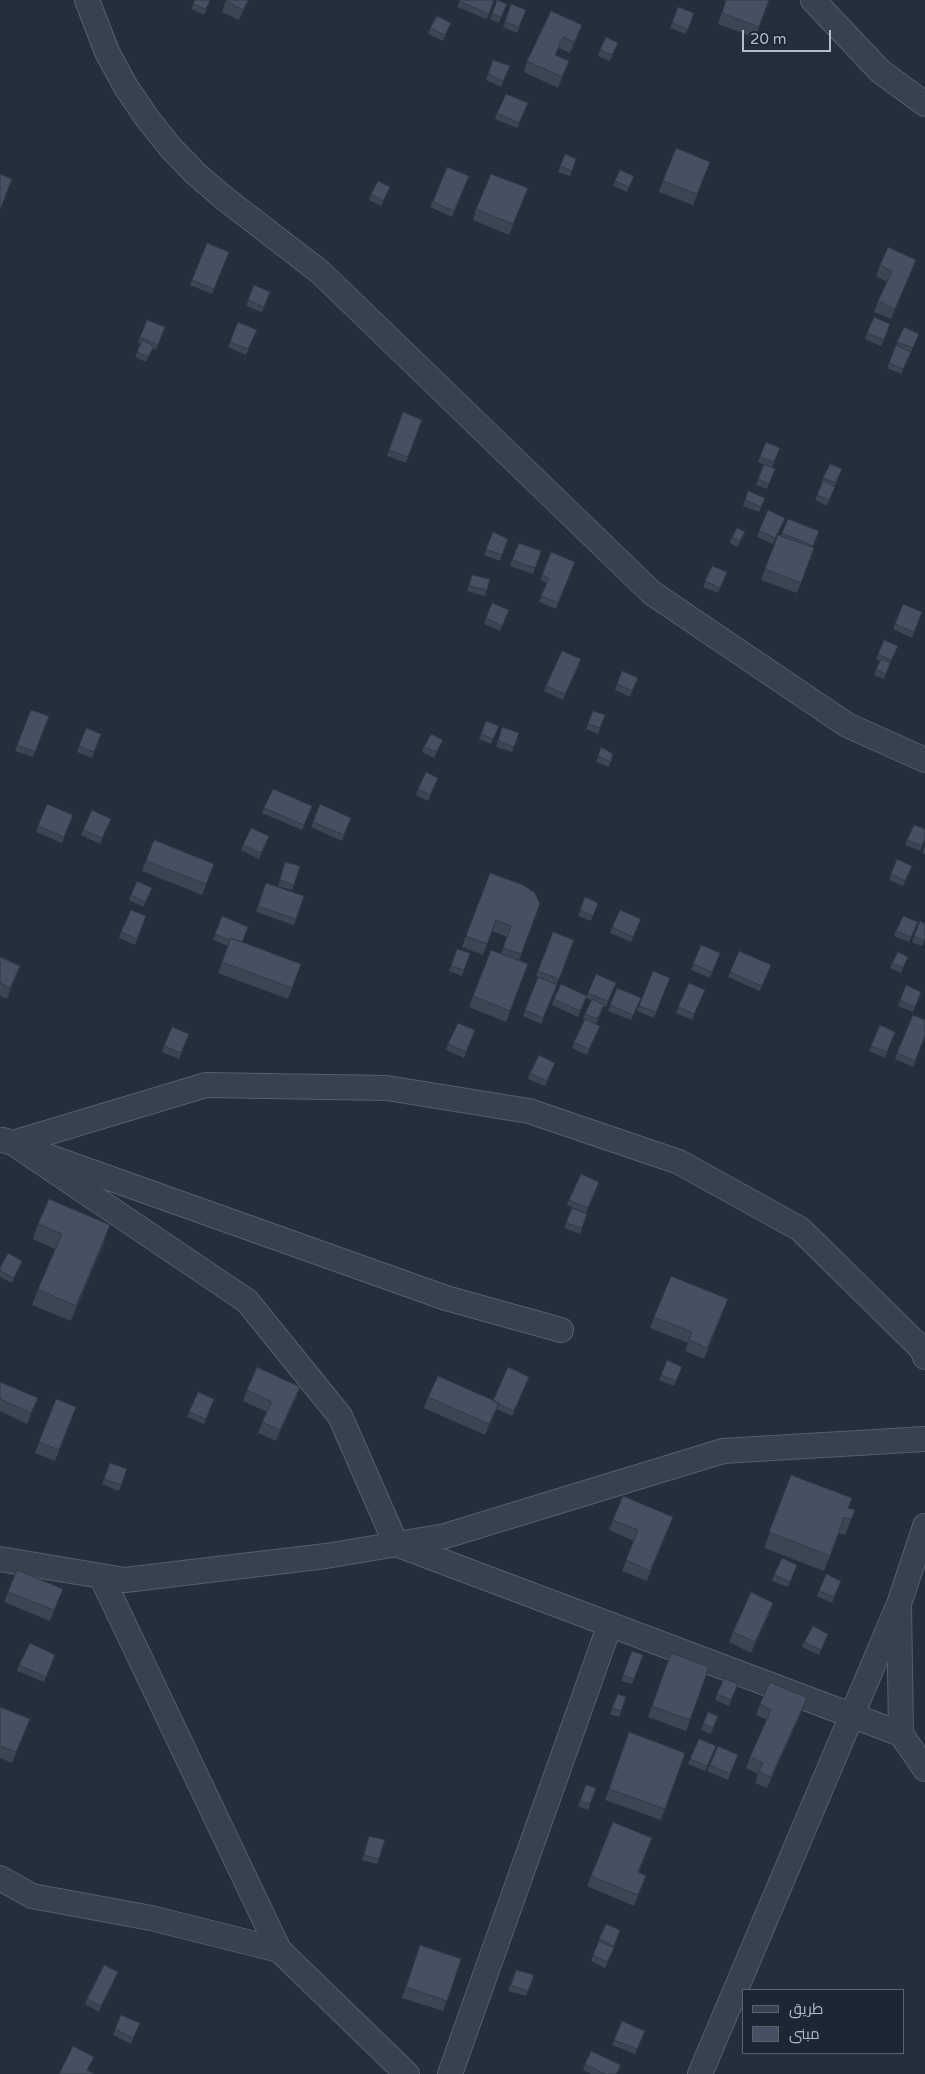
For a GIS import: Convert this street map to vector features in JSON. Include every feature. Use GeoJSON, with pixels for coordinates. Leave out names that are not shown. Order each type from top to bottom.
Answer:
{"type":"FeatureCollection","features":[{"type":"Feature","properties":{"kind":"street"},"geometry":{"type":"LineString","coordinates":[[87,0],[107,52],[126,87],[170,147],[196,174],[224,198],[320,272],[652,592],[847,725],[925,760]]}},
{"type":"Feature","properties":{"kind":"street"},"geometry":{"type":"LineString","coordinates":[[813,0],[880,71],[925,104]]}},
{"type":"Feature","properties":{"kind":"street"},"geometry":{"type":"LineString","coordinates":[[6,1141],[206,1085],[387,1088],[529,1111],[679,1162],[800,1230],[922,1349],[925,1357]]}},
{"type":"Feature","properties":{"kind":"street"},"geometry":{"type":"LineString","coordinates":[[6,1141],[446,1298],[561,1330]]}},
{"type":"Feature","properties":{"kind":"street"},"geometry":{"type":"LineString","coordinates":[[6,1141],[247,1301],[340,1416],[396,1544],[901,1734]]}},
{"type":"Feature","properties":{"kind":"street"},"geometry":{"type":"LineString","coordinates":[[0,1559],[125,1580],[326,1556],[445,1536],[723,1451],[925,1439]]}},
{"type":"Feature","properties":{"kind":"street"},"geometry":{"type":"LineString","coordinates":[[700,2074],[898,1604],[925,1526]]}},
{"type":"Feature","properties":{"kind":"street"},"geometry":{"type":"LineString","coordinates":[[101,1576],[279,1950],[407,2074]]}},
{"type":"Feature","properties":{"kind":"street"},"geometry":{"type":"LineString","coordinates":[[898,1604],[901,1734],[925,1769]]}},
{"type":"Feature","properties":{"kind":"street"},"geometry":{"type":"LineString","coordinates":[[450,2074],[610,1624]]}},
{"type":"Feature","properties":{"kind":"street"},"geometry":{"type":"LineString","coordinates":[[0,1878],[32,1896],[151,1918],[279,1950]]}},
{"type":"Feature","properties":{"kind":"building"},"geometry":{"type":"Polygon","coordinates":[[[195,0],[210,0],[206,9],[193,4],[195,0]]]}},
{"type":"Feature","properties":{"kind":"building"},"geometry":{"type":"Polygon","coordinates":[[[226,0],[248,0],[243,10],[226,0]]]}},
{"type":"Feature","properties":{"kind":"building"},"geometry":{"type":"Polygon","coordinates":[[[460,0],[494,0],[489,14],[460,0]]]}},
{"type":"Feature","properties":{"kind":"building"},"geometry":{"type":"Polygon","coordinates":[[[497,0],[507,4],[501,17],[492,14],[497,0]]]}},
{"type":"Feature","properties":{"kind":"building"},"geometry":{"type":"Polygon","coordinates":[[[726,0],[769,0],[759,27],[722,13],[726,0]]]}},
{"type":"Feature","properties":{"kind":"building"},"geometry":{"type":"Polygon","coordinates":[[[511,4],[526,10],[519,27],[505,22],[511,4]]]}},
{"type":"Feature","properties":{"kind":"building"},"geometry":{"type":"Polygon","coordinates":[[[678,7],[694,13],[688,29],[672,23],[678,7]]]}},
{"type":"Feature","properties":{"kind":"building"},"geometry":{"type":"Polygon","coordinates":[[[551,11],[582,25],[574,42],[563,37],[555,55],[569,61],[562,77],[527,61],[551,11]]]}},
{"type":"Feature","properties":{"kind":"building"},"geometry":{"type":"Polygon","coordinates":[[[437,16],[451,23],[445,35],[430,28],[437,16]]]}},
{"type":"Feature","properties":{"kind":"building"},"geometry":{"type":"Polygon","coordinates":[[[606,37],[618,43],[612,55],[600,50],[606,37]]]}},
{"type":"Feature","properties":{"kind":"building"},"geometry":{"type":"Polygon","coordinates":[[[493,60],[510,66],[503,81],[488,74],[493,60]]]}},
{"type":"Feature","properties":{"kind":"building"},"geometry":{"type":"Polygon","coordinates":[[[506,94],[528,103],[519,123],[497,113],[506,94]]]}},
{"type":"Feature","properties":{"kind":"building"},"geometry":{"type":"Polygon","coordinates":[[[676,148],[710,162],[697,194],[663,181],[676,148]]]}},
{"type":"Feature","properties":{"kind":"building"},"geometry":{"type":"Polygon","coordinates":[[[565,154],[576,159],[572,171],[560,166],[565,154]]]}},
{"type":"Feature","properties":{"kind":"building"},"geometry":{"type":"Polygon","coordinates":[[[447,167],[469,176],[454,211],[433,202],[447,167]]]}},
{"type":"Feature","properties":{"kind":"building"},"geometry":{"type":"Polygon","coordinates":[[[620,170],[634,176],[629,187],[615,181],[620,170]]]}},
{"type":"Feature","properties":{"kind":"building"},"geometry":{"type":"Polygon","coordinates":[[[0,174],[12,179],[0,210],[0,174]]]}},
{"type":"Feature","properties":{"kind":"building"},"geometry":{"type":"Polygon","coordinates":[[[491,174],[528,188],[513,224],[476,209],[491,174]]]}},
{"type":"Feature","properties":{"kind":"building"},"geometry":{"type":"Polygon","coordinates":[[[378,181],[390,187],[383,201],[371,194],[378,181]]]}},
{"type":"Feature","properties":{"kind":"building"},"geometry":{"type":"Polygon","coordinates":[[[207,243],[229,252],[214,289],[192,280],[207,243]]]}},
{"type":"Feature","properties":{"kind":"building"},"geometry":{"type":"Polygon","coordinates":[[[888,247],[916,260],[895,309],[878,301],[892,271],[880,265],[888,247]]]}},
{"type":"Feature","properties":{"kind":"building"},"geometry":{"type":"Polygon","coordinates":[[[254,285],[270,292],[264,307],[248,300],[254,285]]]}},
{"type":"Feature","properties":{"kind":"building"},"geometry":{"type":"Polygon","coordinates":[[[874,317],[890,324],[884,340],[867,333],[874,317]]]}},
{"type":"Feature","properties":{"kind":"building"},"geometry":{"type":"Polygon","coordinates":[[[147,320],[165,327],[158,345],[140,337],[147,320]]]}},
{"type":"Feature","properties":{"kind":"building"},"geometry":{"type":"Polygon","coordinates":[[[238,322],[257,330],[248,349],[230,342],[238,322]]]}},
{"type":"Feature","properties":{"kind":"building"},"geometry":{"type":"Polygon","coordinates":[[[904,327],[919,334],[913,348],[897,342],[904,327]]]}},
{"type":"Feature","properties":{"kind":"building"},"geometry":{"type":"Polygon","coordinates":[[[142,340],[154,346],[148,357],[137,352],[142,340]]]}},
{"type":"Feature","properties":{"kind":"building"},"geometry":{"type":"Polygon","coordinates":[[[896,345],[911,352],[903,369],[889,363],[896,345]]]}},
{"type":"Feature","properties":{"kind":"building"},"geometry":{"type":"Polygon","coordinates":[[[403,412],[422,420],[408,457],[389,450],[403,412]]]}},
{"type":"Feature","properties":{"kind":"building"},"geometry":{"type":"Polygon","coordinates":[[[766,442],[780,448],[774,462],[760,457],[766,442]]]}},
{"type":"Feature","properties":{"kind":"building"},"geometry":{"type":"Polygon","coordinates":[[[764,464],[775,469],[769,484],[758,479],[764,464]]]}},
{"type":"Feature","properties":{"kind":"building"},"geometry":{"type":"Polygon","coordinates":[[[830,464],[842,469],[835,483],[823,478],[830,464]]]}},
{"type":"Feature","properties":{"kind":"building"},"geometry":{"type":"Polygon","coordinates":[[[823,481],[835,487],[829,500],[817,495],[823,481]]]}},
{"type":"Feature","properties":{"kind":"building"},"geometry":{"type":"Polygon","coordinates":[[[748,491],[765,498],[761,507],[745,500],[748,491]]]}},
{"type":"Feature","properties":{"kind":"building"},"geometry":{"type":"Polygon","coordinates":[[[768,510],[785,518],[775,538],[759,531],[768,510]]]}},
{"type":"Feature","properties":{"kind":"building"},"geometry":{"type":"Polygon","coordinates":[[[788,519],[819,531],[813,546],[782,533],[788,519]]]}},
{"type":"Feature","properties":{"kind":"building"},"geometry":{"type":"Polygon","coordinates":[[[737,528],[745,532],[739,541],[732,537],[737,528]]]}},
{"type":"Feature","properties":{"kind":"building"},"geometry":{"type":"Polygon","coordinates":[[[493,532],[508,539],[502,555],[486,549],[493,532]]]}},
{"type":"Feature","properties":{"kind":"building"},"geometry":{"type":"Polygon","coordinates":[[[778,535],[814,548],[801,583],[765,569],[778,535]]]}},
{"type":"Feature","properties":{"kind":"building"},"geometry":{"type":"Polygon","coordinates":[[[519,543],[541,551],[535,568],[512,560],[519,543]]]}},
{"type":"Feature","properties":{"kind":"building"},"geometry":{"type":"Polygon","coordinates":[[[551,552],[575,562],[558,603],[541,596],[549,578],[542,575],[551,552]]]}},
{"type":"Feature","properties":{"kind":"building"},"geometry":{"type":"Polygon","coordinates":[[[712,566],[727,572],[720,588],[705,581],[712,566]]]}},
{"type":"Feature","properties":{"kind":"building"},"geometry":{"type":"Polygon","coordinates":[[[472,575],[490,579],[487,590],[469,586],[472,575]]]}},
{"type":"Feature","properties":{"kind":"building"},"geometry":{"type":"Polygon","coordinates":[[[492,603],[509,610],[502,626],[486,618],[492,603]]]}},
{"type":"Feature","properties":{"kind":"building"},"geometry":{"type":"Polygon","coordinates":[[[903,604],[922,612],[914,632],[895,624],[903,604]]]}},
{"type":"Feature","properties":{"kind":"building"},"geometry":{"type":"Polygon","coordinates":[[[884,640],[898,646],[891,660],[878,654],[884,640]]]}},
{"type":"Feature","properties":{"kind":"building"},"geometry":{"type":"Polygon","coordinates":[[[562,651],[581,659],[565,694],[546,686],[562,651]]]}},
{"type":"Feature","properties":{"kind":"building"},"geometry":{"type":"Polygon","coordinates":[[[881,659],[890,663],[886,674],[876,670],[881,659]]]}},
{"type":"Feature","properties":{"kind":"building"},"geometry":{"type":"Polygon","coordinates":[[[622,671],[638,678],[632,691],[617,684],[622,671]]]}},
{"type":"Feature","properties":{"kind":"building"},"geometry":{"type":"Polygon","coordinates":[[[31,710],[49,716],[35,752],[17,745],[31,710]]]}},
{"type":"Feature","properties":{"kind":"building"},"geometry":{"type":"Polygon","coordinates":[[[593,711],[605,715],[600,728],[588,724],[593,711]]]}},
{"type":"Feature","properties":{"kind":"building"},"geometry":{"type":"Polygon","coordinates":[[[486,721],[499,726],[493,739],[481,734],[486,721]]]}},
{"type":"Feature","properties":{"kind":"building"},"geometry":{"type":"Polygon","coordinates":[[[502,727],[519,733],[514,747],[498,741],[502,727]]]}},
{"type":"Feature","properties":{"kind":"building"},"geometry":{"type":"Polygon","coordinates":[[[86,728],[101,734],[94,752],[79,746],[86,728]]]}},
{"type":"Feature","properties":{"kind":"building"},"geometry":{"type":"Polygon","coordinates":[[[431,734],[443,740],[436,752],[424,747],[431,734]]]}},
{"type":"Feature","properties":{"kind":"building"},"geometry":{"type":"Polygon","coordinates":[[[601,747],[613,754],[611,762],[598,756],[601,747]]]}},
{"type":"Feature","properties":{"kind":"building"},"geometry":{"type":"Polygon","coordinates":[[[426,772],[438,778],[430,795],[418,789],[426,772]]]}},
{"type":"Feature","properties":{"kind":"building"},"geometry":{"type":"Polygon","coordinates":[[[273,789],[312,806],[304,825],[264,808],[273,789]]]}},
{"type":"Feature","properties":{"kind":"building"},"geometry":{"type":"Polygon","coordinates":[[[47,804],[73,815],[64,837],[38,826],[47,804]]]}},
{"type":"Feature","properties":{"kind":"building"},"geometry":{"type":"Polygon","coordinates":[[[320,804],[351,818],[344,835],[313,822],[320,804]]]}},
{"type":"Feature","properties":{"kind":"building"},"geometry":{"type":"Polygon","coordinates":[[[92,810],[111,819],[102,838],[83,830],[92,810]]]}},
{"type":"Feature","properties":{"kind":"building"},"geometry":{"type":"Polygon","coordinates":[[[914,825],[925,829],[925,839],[922,846],[907,840],[914,825]]]}},
{"type":"Feature","properties":{"kind":"building"},"geometry":{"type":"Polygon","coordinates":[[[251,828],[269,836],[261,853],[243,845],[251,828]]]}},
{"type":"Feature","properties":{"kind":"building"},"geometry":{"type":"Polygon","coordinates":[[[154,840],[214,864],[206,884],[146,861],[154,840]]]}},
{"type":"Feature","properties":{"kind":"building"},"geometry":{"type":"Polygon","coordinates":[[[897,859],[912,866],[905,881],[891,874],[897,859]]]}},
{"type":"Feature","properties":{"kind":"building"},"geometry":{"type":"Polygon","coordinates":[[[285,862],[300,866],[294,885],[280,880],[285,862]]]}},
{"type":"Feature","properties":{"kind":"building"},"geometry":{"type":"Polygon","coordinates":[[[490,873],[523,885],[535,893],[540,904],[521,954],[503,948],[511,926],[496,920],[487,944],[466,936],[490,873]]]}},
{"type":"Feature","properties":{"kind":"building"},"geometry":{"type":"Polygon","coordinates":[[[137,881],[152,888],[145,902],[131,895],[137,881]]]}},
{"type":"Feature","properties":{"kind":"building"},"geometry":{"type":"Polygon","coordinates":[[[266,883],[304,896],[296,919],[258,906],[266,883]]]}},
{"type":"Feature","properties":{"kind":"building"},"geometry":{"type":"Polygon","coordinates":[[[585,897],[598,903],[593,916],[580,910],[585,897]]]}},
{"type":"Feature","properties":{"kind":"building"},"geometry":{"type":"Polygon","coordinates":[[[131,910],[146,916],[137,939],[121,932],[131,910]]]}},
{"type":"Feature","properties":{"kind":"building"},"geometry":{"type":"Polygon","coordinates":[[[620,910],[641,919],[633,937],[612,927],[620,910]]]}},
{"type":"Feature","properties":{"kind":"building"},"geometry":{"type":"Polygon","coordinates":[[[222,916],[248,927],[242,942],[215,934],[222,916]]]}},
{"type":"Feature","properties":{"kind":"building"},"geometry":{"type":"Polygon","coordinates":[[[903,916],[918,922],[911,937],[896,931],[903,916]]]}},
{"type":"Feature","properties":{"kind":"building"},"geometry":{"type":"Polygon","coordinates":[[[920,921],[925,924],[924,941],[914,936],[920,921]]]}},
{"type":"Feature","properties":{"kind":"building"},"geometry":{"type":"Polygon","coordinates":[[[553,932],[574,940],[559,979],[538,971],[553,932]]]}},
{"type":"Feature","properties":{"kind":"building"},"geometry":{"type":"Polygon","coordinates":[[[231,938],[301,964],[292,988],[222,962],[231,938]]]}},
{"type":"Feature","properties":{"kind":"building"},"geometry":{"type":"Polygon","coordinates":[[[701,945],[720,953],[712,972],[693,964],[701,945]]]}},
{"type":"Feature","properties":{"kind":"building"},"geometry":{"type":"Polygon","coordinates":[[[457,949],[470,953],[464,970],[451,966],[457,949]]]}},
{"type":"Feature","properties":{"kind":"building"},"geometry":{"type":"Polygon","coordinates":[[[491,950],[528,964],[510,1011],[473,996],[491,950]]]}},
{"type":"Feature","properties":{"kind":"building"},"geometry":{"type":"Polygon","coordinates":[[[739,951],[771,965],[762,986],[730,972],[739,951]]]}},
{"type":"Feature","properties":{"kind":"building"},"geometry":{"type":"Polygon","coordinates":[[[898,952],[908,957],[903,968],[892,963],[898,952]]]}},
{"type":"Feature","properties":{"kind":"building"},"geometry":{"type":"Polygon","coordinates":[[[0,957],[20,966],[10,988],[0,983],[0,957]]]}},
{"type":"Feature","properties":{"kind":"building"},"geometry":{"type":"Polygon","coordinates":[[[653,971],[670,978],[656,1012],[639,1006],[653,971]]]}},
{"type":"Feature","properties":{"kind":"building"},"geometry":{"type":"Polygon","coordinates":[[[596,974],[616,983],[608,1001],[588,993],[596,974]]]}},
{"type":"Feature","properties":{"kind":"building"},"geometry":{"type":"Polygon","coordinates":[[[538,977],[557,985],[543,1018],[525,1010],[538,977]]]}},
{"type":"Feature","properties":{"kind":"building"},"geometry":{"type":"Polygon","coordinates":[[[689,983],[705,990],[694,1014],[678,1007],[689,983]]]}},
{"type":"Feature","properties":{"kind":"building"},"geometry":{"type":"Polygon","coordinates":[[[561,984],[587,996],[580,1011],[554,999],[561,984]]]}},
{"type":"Feature","properties":{"kind":"building"},"geometry":{"type":"Polygon","coordinates":[[[906,985],[921,992],[915,1007],[900,1000],[906,985]]]}},
{"type":"Feature","properties":{"kind":"building"},"geometry":{"type":"Polygon","coordinates":[[[617,988],[641,998],[633,1015],[610,1005],[617,988]]]}},
{"type":"Feature","properties":{"kind":"building"},"geometry":{"type":"Polygon","coordinates":[[[592,999],[604,1005],[597,1019],[585,1014],[592,999]]]}},
{"type":"Feature","properties":{"kind":"building"},"geometry":{"type":"Polygon","coordinates":[[[913,1015],[925,1020],[925,1036],[915,1061],[897,1053],[913,1015]]]}},
{"type":"Feature","properties":{"kind":"building"},"geometry":{"type":"Polygon","coordinates":[[[585,1019],[600,1026],[589,1049],[574,1042],[585,1019]]]}},
{"type":"Feature","properties":{"kind":"building"},"geometry":{"type":"Polygon","coordinates":[[[458,1023],[475,1030],[466,1052],[448,1044],[458,1023]]]}},
{"type":"Feature","properties":{"kind":"building"},"geometry":{"type":"Polygon","coordinates":[[[880,1025],[895,1032],[887,1052],[871,1046],[880,1025]]]}},
{"type":"Feature","properties":{"kind":"building"},"geometry":{"type":"Polygon","coordinates":[[[172,1027],[189,1034],[181,1053],[164,1046],[172,1027]]]}},
{"type":"Feature","properties":{"kind":"building"},"geometry":{"type":"Polygon","coordinates":[[[539,1055],[555,1063],[547,1081],[530,1073],[539,1055]]]}},
{"type":"Feature","properties":{"kind":"building"},"geometry":{"type":"Polygon","coordinates":[[[581,1174],[599,1182],[588,1208],[569,1200],[581,1174]]]}},
{"type":"Feature","properties":{"kind":"building"},"geometry":{"type":"Polygon","coordinates":[[[49,1199],[110,1225],[76,1306],[38,1289],[62,1234],[38,1224],[49,1199]]]}},
{"type":"Feature","properties":{"kind":"building"},"geometry":{"type":"Polygon","coordinates":[[[572,1208],[587,1214],[582,1228],[566,1223],[572,1208]]]}},
{"type":"Feature","properties":{"kind":"building"},"geometry":{"type":"Polygon","coordinates":[[[8,1253],[22,1261],[14,1278],[0,1271],[8,1253]]]}},
{"type":"Feature","properties":{"kind":"building"},"geometry":{"type":"Polygon","coordinates":[[[671,1276],[728,1299],[707,1348],[689,1340],[692,1332],[654,1317],[671,1276]]]}},
{"type":"Feature","properties":{"kind":"building"},"geometry":{"type":"Polygon","coordinates":[[[667,1360],[682,1367],[676,1381],[661,1375],[667,1360]]]}},
{"type":"Feature","properties":{"kind":"building"},"geometry":{"type":"Polygon","coordinates":[[[257,1367],[300,1387],[280,1430],[262,1422],[272,1402],[247,1390],[257,1367]]]}},
{"type":"Feature","properties":{"kind":"building"},"geometry":{"type":"Polygon","coordinates":[[[508,1367],[529,1377],[514,1411],[493,1401],[508,1367]]]}},
{"type":"Feature","properties":{"kind":"building"},"geometry":{"type":"Polygon","coordinates":[[[438,1376],[499,1403],[489,1424],[428,1397],[438,1376]]]}},
{"type":"Feature","properties":{"kind":"building"},"geometry":{"type":"Polygon","coordinates":[[[0,1382],[38,1398],[31,1413],[0,1399],[0,1382]]]}},
{"type":"Feature","properties":{"kind":"building"},"geometry":{"type":"Polygon","coordinates":[[[198,1392],[214,1399],[206,1419],[189,1412],[198,1392]]]}},
{"type":"Feature","properties":{"kind":"building"},"geometry":{"type":"Polygon","coordinates":[[[56,1399],[76,1407],[59,1450],[39,1442],[56,1399]]]}},
{"type":"Feature","properties":{"kind":"building"},"geometry":{"type":"Polygon","coordinates":[[[110,1463],[127,1469],[121,1485],[104,1479],[110,1463]]]}},
{"type":"Feature","properties":{"kind":"building"},"geometry":{"type":"Polygon","coordinates":[[[791,1475],[852,1498],[848,1508],[855,1510],[851,1520],[844,1517],[830,1556],[769,1532],[791,1475]]]}},
{"type":"Feature","properties":{"kind":"building"},"geometry":{"type":"Polygon","coordinates":[[[623,1496],[673,1517],[650,1571],[626,1560],[638,1530],[613,1520],[623,1496]]]}},
{"type":"Feature","properties":{"kind":"building"},"geometry":{"type":"Polygon","coordinates":[[[782,1558],[797,1565],[790,1582],[774,1575],[782,1558]]]}},
{"type":"Feature","properties":{"kind":"building"},"geometry":{"type":"Polygon","coordinates":[[[17,1570],[63,1589],[54,1610],[8,1592],[17,1570]]]}},
{"type":"Feature","properties":{"kind":"building"},"geometry":{"type":"Polygon","coordinates":[[[826,1574],[841,1581],[834,1597],[819,1591],[826,1574]]]}},
{"type":"Feature","properties":{"kind":"building"},"geometry":{"type":"Polygon","coordinates":[[[751,1592],[773,1603],[755,1642],[733,1632],[751,1592]]]}},
{"type":"Feature","properties":{"kind":"building"},"geometry":{"type":"Polygon","coordinates":[[[813,1626],[828,1634],[821,1650],[804,1642],[813,1626]]]}},
{"type":"Feature","properties":{"kind":"building"},"geometry":{"type":"Polygon","coordinates":[[[30,1643],[55,1655],[46,1677],[19,1665],[30,1643]]]}},
{"type":"Feature","properties":{"kind":"building"},"geometry":{"type":"Polygon","coordinates":[[[632,1651],[643,1655],[634,1679],[623,1675],[632,1651]]]}},
{"type":"Feature","properties":{"kind":"building"},"geometry":{"type":"Polygon","coordinates":[[[671,1653],[709,1667],[690,1720],[652,1706],[671,1653]]]}},
{"type":"Feature","properties":{"kind":"building"},"geometry":{"type":"Polygon","coordinates":[[[724,1678],[738,1684],[731,1700],[717,1694],[724,1678]]]}},
{"type":"Feature","properties":{"kind":"building"},"geometry":{"type":"Polygon","coordinates":[[[770,1682],[807,1698],[771,1777],[759,1772],[763,1763],[750,1757],[771,1710],[760,1704],[770,1682]]]}},
{"type":"Feature","properties":{"kind":"building"},"geometry":{"type":"Polygon","coordinates":[[[618,1694],[626,1697],[621,1711],[612,1708],[618,1694]]]}},
{"type":"Feature","properties":{"kind":"building"},"geometry":{"type":"Polygon","coordinates":[[[0,1707],[30,1719],[16,1752],[0,1746],[0,1707]]]}},
{"type":"Feature","properties":{"kind":"building"},"geometry":{"type":"Polygon","coordinates":[[[708,1712],[718,1716],[713,1728],[703,1724],[708,1712]]]}},
{"type":"Feature","properties":{"kind":"building"},"geometry":{"type":"Polygon","coordinates":[[[629,1732],[685,1753],[665,1809],[609,1789],[629,1732]]]}},
{"type":"Feature","properties":{"kind":"building"},"geometry":{"type":"Polygon","coordinates":[[[699,1739],[716,1746],[707,1766],[690,1759],[699,1739]]]}},
{"type":"Feature","properties":{"kind":"building"},"geometry":{"type":"Polygon","coordinates":[[[718,1746],[738,1755],[730,1774],[710,1765],[718,1746]]]}},
{"type":"Feature","properties":{"kind":"building"},"geometry":{"type":"Polygon","coordinates":[[[586,1785],[596,1788],[590,1804],[580,1801],[586,1785]]]}},
{"type":"Feature","properties":{"kind":"building"},"geometry":{"type":"Polygon","coordinates":[[[613,1822],[652,1838],[638,1872],[646,1876],[638,1895],[591,1876],[613,1822]]]}},
{"type":"Feature","properties":{"kind":"building"},"geometry":{"type":"Polygon","coordinates":[[[369,1836],[385,1840],[379,1859],[364,1855],[369,1836]]]}},
{"type":"Feature","properties":{"kind":"building"},"geometry":{"type":"Polygon","coordinates":[[[606,1924],[620,1930],[614,1946],[599,1939],[606,1924]]]}},
{"type":"Feature","properties":{"kind":"building"},"geometry":{"type":"Polygon","coordinates":[[[599,1941],[614,1948],[607,1962],[593,1955],[599,1941]]]}},
{"type":"Feature","properties":{"kind":"building"},"geometry":{"type":"Polygon","coordinates":[[[420,1945],[461,1959],[447,2001],[406,1987],[420,1945]]]}},
{"type":"Feature","properties":{"kind":"building"},"geometry":{"type":"Polygon","coordinates":[[[104,1965],[118,1972],[101,2006],[87,1999],[104,1965]]]}},
{"type":"Feature","properties":{"kind":"building"},"geometry":{"type":"Polygon","coordinates":[[[516,1970],[534,1975],[528,1991],[511,1985],[516,1970]]]}},
{"type":"Feature","properties":{"kind":"building"},"geometry":{"type":"Polygon","coordinates":[[[121,2015],[140,2023],[133,2038],[115,2029],[121,2015]]]}},
{"type":"Feature","properties":{"kind":"building"},"geometry":{"type":"Polygon","coordinates":[[[622,2021],[645,2031],[637,2049],[614,2040],[622,2021]]]}},
{"type":"Feature","properties":{"kind":"building"},"geometry":{"type":"Polygon","coordinates":[[[73,2046],[94,2057],[87,2070],[95,2074],[59,2074],[73,2046]]]}},
{"type":"Feature","properties":{"kind":"building"},"geometry":{"type":"Polygon","coordinates":[[[591,2051],[621,2065],[616,2074],[605,2074],[585,2064],[591,2051]]]}}]}
